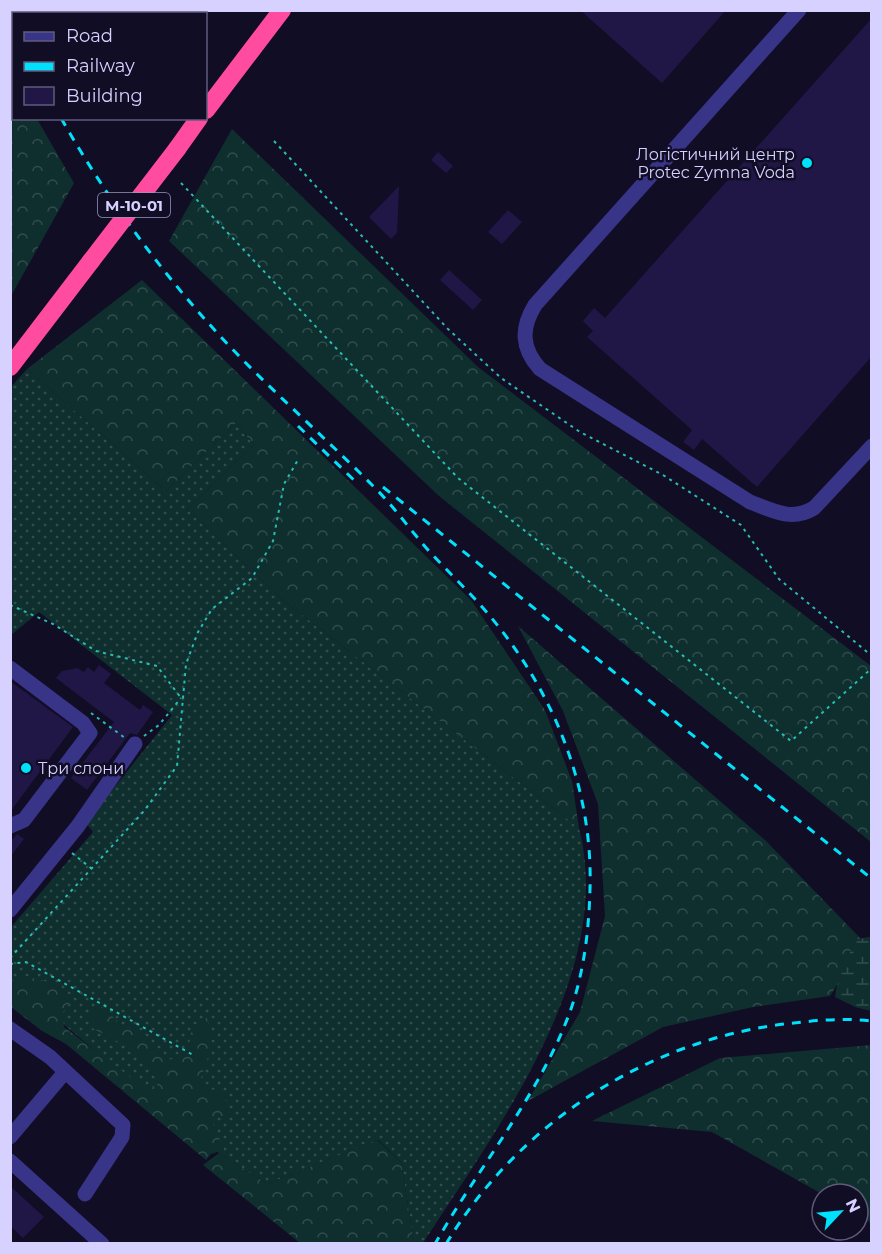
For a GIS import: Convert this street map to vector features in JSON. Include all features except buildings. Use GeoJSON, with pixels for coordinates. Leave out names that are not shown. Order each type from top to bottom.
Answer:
{"type":"FeatureCollection","features":[{"type":"Feature","properties":{"kind":"highway"},"geometry":{"type":"LineString","coordinates":[[207,109],[282,10]]}},
{"type":"Feature","properties":{"kind":"highway","name":"М-10-01"},"geometry":{"type":"LineString","coordinates":[[10,367],[198,120]]}},
{"type":"Feature","properties":{"kind":"street"},"geometry":{"type":"LineString","coordinates":[[799,10],[535,305],[524,329],[525,343],[531,360],[540,369],[750,502],[785,515],[805,514],[814,508],[872,446]]}},
{"type":"Feature","properties":{"kind":"street"},"geometry":{"type":"LineString","coordinates":[[10,668],[83,723],[90,733],[24,820],[10,826]]}},
{"type":"Feature","properties":{"kind":"street"},"geometry":{"type":"LineString","coordinates":[[10,910],[63,845],[135,744]]}},
{"type":"Feature","properties":{"kind":"street"},"geometry":{"type":"LineString","coordinates":[[10,1029],[18,1042],[50,1057],[123,1125],[122,1137],[85,1194]]}},
{"type":"Feature","properties":{"kind":"street"},"geometry":{"type":"LineString","coordinates":[[10,1137],[65,1072]]}},
{"type":"Feature","properties":{"kind":"street"},"geometry":{"type":"LineString","coordinates":[[10,1161],[58,1202],[97,1242]]}},
{"type":"Feature","properties":{"kind":"path"},"geometry":{"type":"LineString","coordinates":[[274,141],[448,329],[501,378],[580,432],[663,475],[741,525],[779,579],[872,656]]}},
{"type":"Feature","properties":{"kind":"path"},"geometry":{"type":"LineString","coordinates":[[181,183],[458,478],[791,741],[872,668]]}},
{"type":"Feature","properties":{"kind":"path"},"geometry":{"type":"LineString","coordinates":[[10,958],[144,811],[177,766],[186,664],[198,632],[212,609],[252,578],[273,541],[284,484],[299,458]]}},
{"type":"Feature","properties":{"kind":"path"},"geometry":{"type":"LineString","coordinates":[[10,605],[53,624],[96,651],[157,666],[182,698]]}},
{"type":"Feature","properties":{"kind":"path"},"geometry":{"type":"LineString","coordinates":[[135,744],[159,725],[182,698]]}},
{"type":"Feature","properties":{"kind":"path"},"geometry":{"type":"LineString","coordinates":[[63,845],[92,869]]}},
{"type":"Feature","properties":{"kind":"path"},"geometry":{"type":"LineString","coordinates":[[10,964],[26,962],[195,1056]]}},
{"type":"Feature","properties":{"kind":"green space"},"geometry":{"type":"Polygon","coordinates":[[[167,11],[168,12],[25,12],[167,11]]]}},
{"type":"Feature","properties":{"kind":"green space"},"geometry":{"type":"Polygon","coordinates":[[[11,72],[12,120],[38,120],[74,183],[11,296],[11,72]]]}},
{"type":"Feature","properties":{"kind":"green space"},"geometry":{"type":"Polygon","coordinates":[[[232,129],[478,367],[871,666],[871,842],[439,496],[169,241],[232,129]]]}},
{"type":"Feature","properties":{"kind":"green space"},"geometry":{"type":"Polygon","coordinates":[[[142,280],[471,600],[545,710],[572,781],[579,828],[284,601],[187,509],[254,445],[236,423],[166,491],[27,369],[142,280]]]}},
{"type":"Feature","properties":{"kind":"green space"},"geometry":{"type":"Polygon","coordinates":[[[27,369],[166,491],[236,423],[254,445],[187,509],[284,601],[579,828],[586,882],[581,937],[565,992],[543,1046],[515,1099],[423,1243],[414,1243],[401,1162],[378,1140],[267,1184],[219,1153],[11,981],[11,927],[93,832],[86,823],[172,715],[39,612],[11,635],[11,387],[27,369]]]}},
{"type":"Feature","properties":{"kind":"green space"},"geometry":{"type":"Polygon","coordinates":[[[518,626],[765,840],[864,942],[830,996],[753,1007],[663,1027],[528,1101],[580,1012],[605,916],[598,804],[563,711],[518,626]]]}},
{"type":"Feature","properties":{"kind":"green space"},"geometry":{"type":"Polygon","coordinates":[[[872,937],[871,1011],[855,1007],[835,997],[840,975],[855,940],[872,937]]]}},
{"type":"Feature","properties":{"kind":"green space"},"geometry":{"type":"Polygon","coordinates":[[[23,977],[50,983],[74,998],[63,1012],[64,1027],[138,1083],[158,1087],[152,1068],[124,1045],[92,1028],[90,1012],[103,1007],[120,1024],[144,1034],[169,1060],[188,1052],[191,1033],[207,1017],[212,1046],[201,1078],[206,1089],[221,1090],[232,1114],[211,1118],[224,1150],[211,1154],[206,1160],[66,1044],[42,1031],[11,1007],[11,980],[23,977]]]}},
{"type":"Feature","properties":{"kind":"green space"},"geometry":{"type":"Polygon","coordinates":[[[871,1045],[871,1223],[870,1182],[810,1182],[810,1187],[712,1132],[592,1121],[720,1058],[871,1045]]]}},
{"type":"Feature","properties":{"kind":"green space"},"geometry":{"type":"Polygon","coordinates":[[[377,1140],[401,1162],[414,1243],[300,1243],[203,1165],[219,1153],[267,1184],[377,1140]]]}},
{"type":"Feature","properties":{"kind":"railway"},"geometry":{"type":"LineString","coordinates":[[62,120],[115,205],[155,260],[198,312],[259,376],[383,496],[429,551],[498,626],[538,685],[567,749],[578,783],[589,853],[590,889],[587,935],[576,995],[559,1040],[544,1070],[435,1244]]}},
{"type":"Feature","properties":{"kind":"railway"},"geometry":{"type":"LineString","coordinates":[[298,426],[357,483]]}},
{"type":"Feature","properties":{"kind":"railway"},"geometry":{"type":"LineString","coordinates":[[383,487],[872,879]]}},
{"type":"Feature","properties":{"kind":"railway"},"geometry":{"type":"LineString","coordinates":[[446,1244],[476,1200],[512,1160],[551,1124],[594,1093],[641,1067],[690,1046],[741,1031],[813,1021],[872,1021]]}},
{"type":"Feature","properties":{"kind":"place","name":"Логістичний центр Protec Zymna Voda"},"geometry":{"type":"Point","coordinates":[807,163]}},
{"type":"Feature","properties":{"kind":"place","name":"Три слони"},"geometry":{"type":"Point","coordinates":[26,768]}}]}
